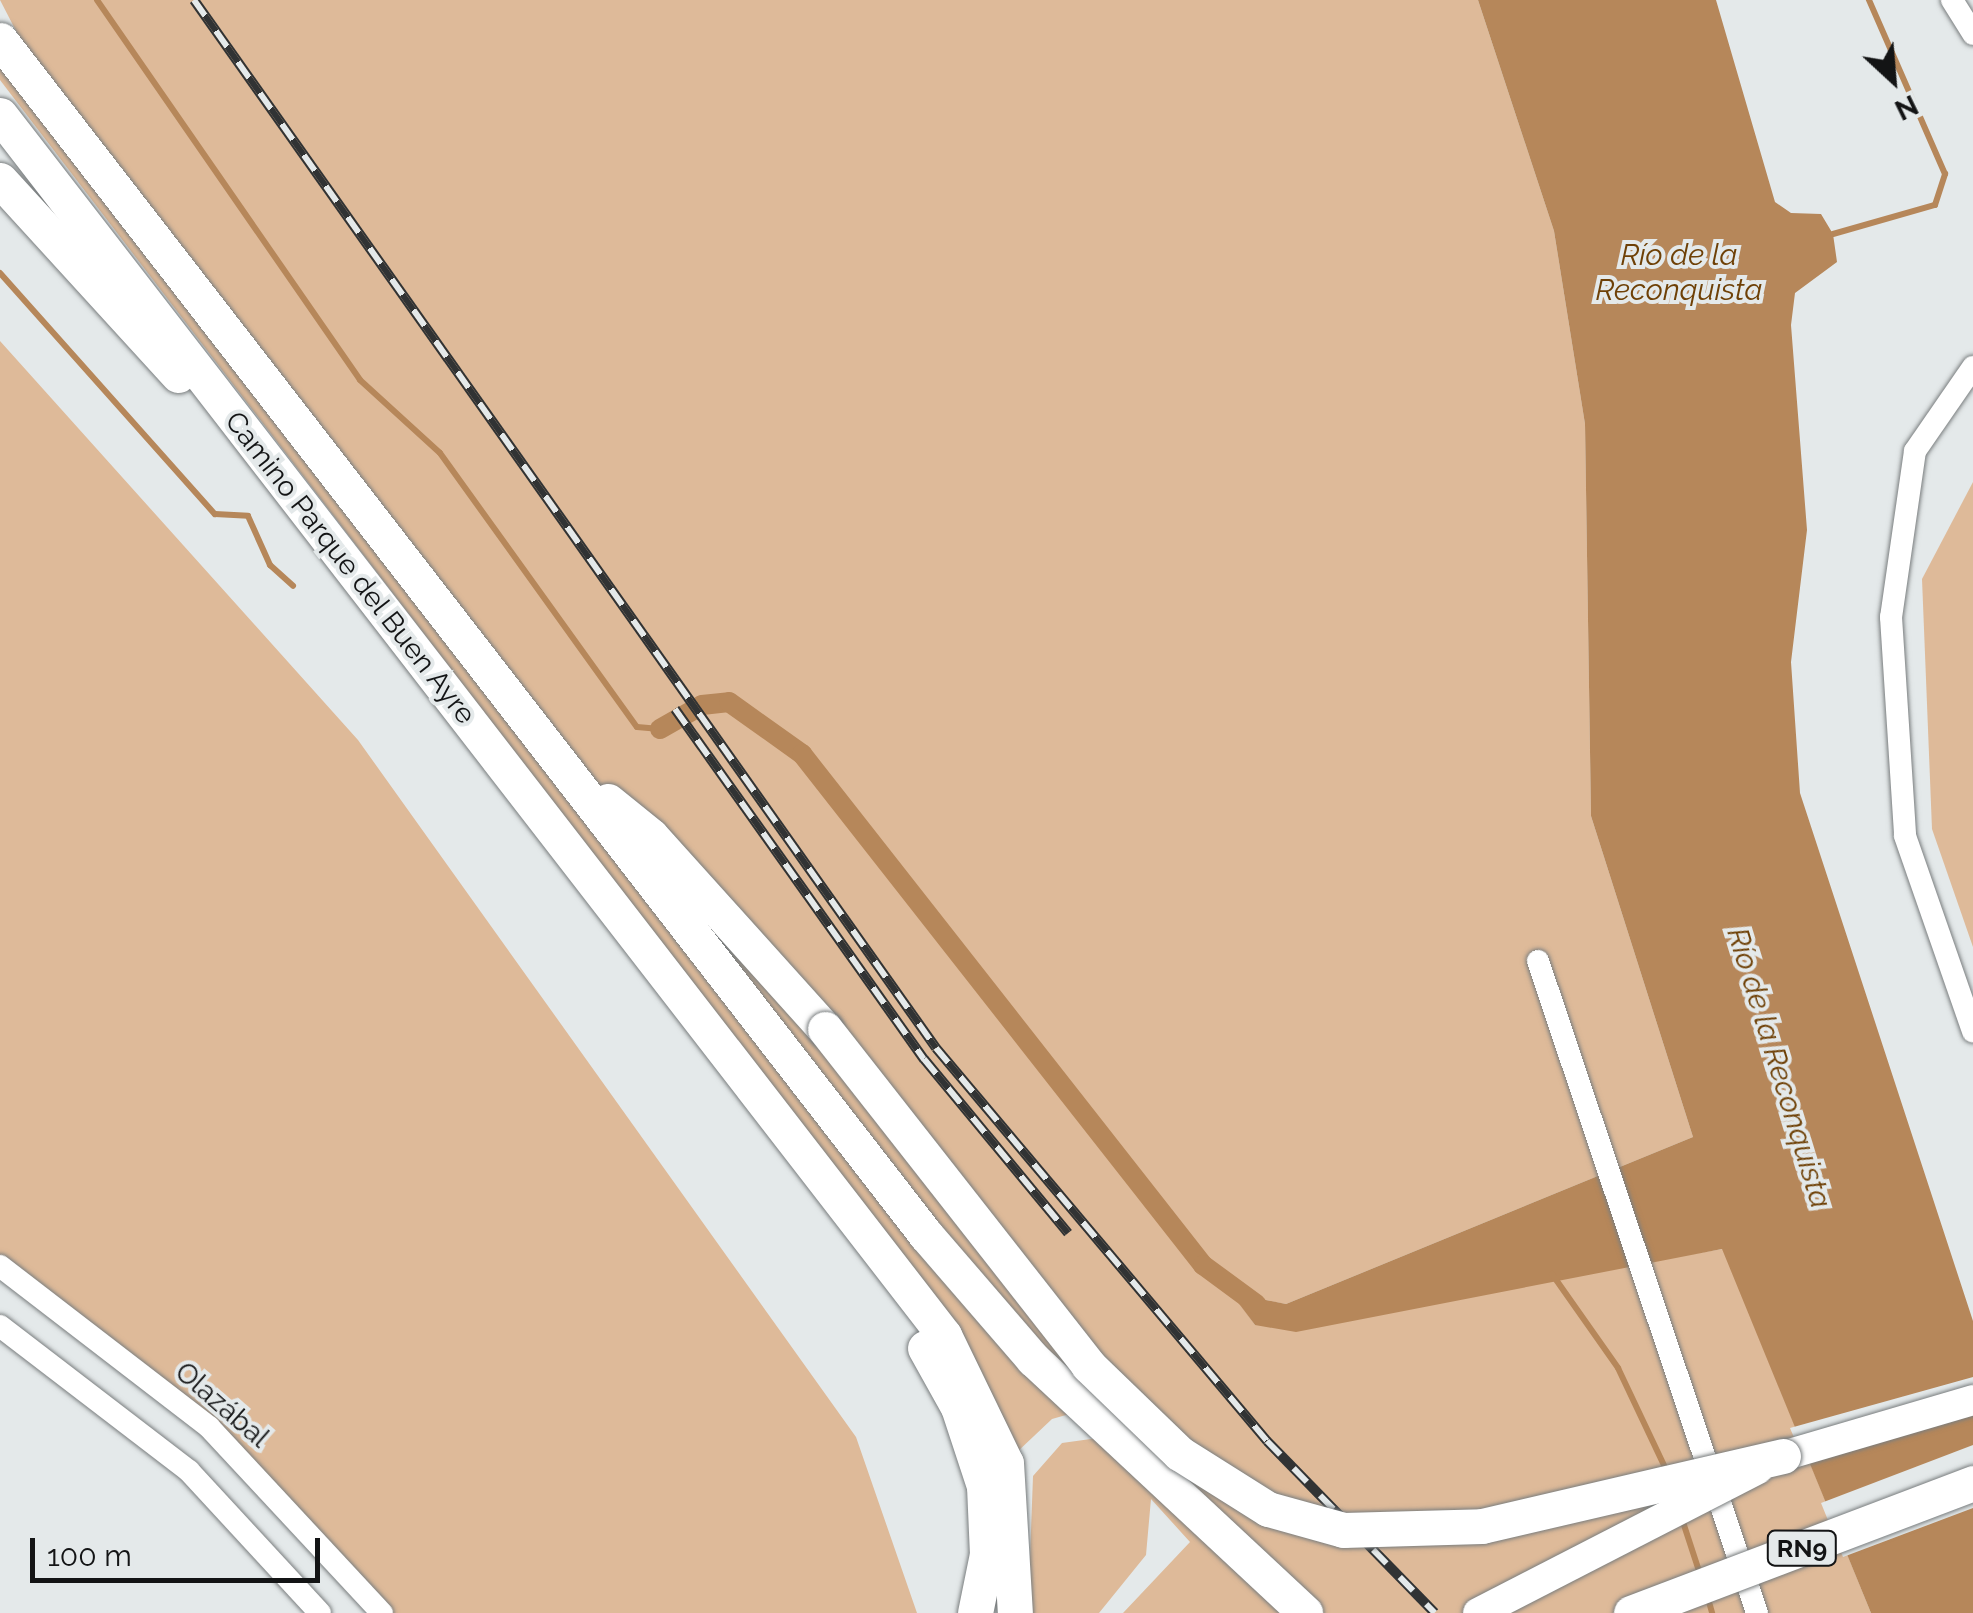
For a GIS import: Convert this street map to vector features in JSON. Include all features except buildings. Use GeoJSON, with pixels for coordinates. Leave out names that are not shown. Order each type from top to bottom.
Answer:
{"type":"FeatureCollection","features":[{"type":"Feature","properties":{"kind":"highway"},"geometry":{"type":"LineString","coordinates":[[0,13],[57,110]]}},
{"type":"Feature","properties":{"kind":"highway","name":"Camino Parque del Buen Ayre"},"geometry":{"type":"LineString","coordinates":[[0,40],[561,762]]}},
{"type":"Feature","properties":{"kind":"highway","name":"Camino Parque del Buen Ayre"},"geometry":{"type":"LineString","coordinates":[[0,115],[701,1022]]}},
{"type":"Feature","properties":{"kind":"highway"},"geometry":{"type":"LineString","coordinates":[[0,180],[98,297],[272,466]]}},
{"type":"Feature","properties":{"kind":"highway"},"geometry":{"type":"LineString","coordinates":[[561,762],[651,836],[824,1030],[1088,1365],[1178,1453],[1268,1509],[1343,1530],[1444,1530],[1572,1510],[1783,1456]]}},
{"type":"Feature","properties":{"kind":"highway"},"geometry":{"type":"LineString","coordinates":[[561,762],[880,1178],[1022,1346],[1305,1613]]}},
{"type":"Feature","properties":{"kind":"highway"},"geometry":{"type":"LineString","coordinates":[[701,1022],[958,1407],[987,1506],[975,1613]]}},
{"type":"Feature","properties":{"kind":"highway"},"geometry":{"type":"LineString","coordinates":[[701,1022],[920,1300],[984,1402],[1011,1490],[1016,1613]]}},
{"type":"Feature","properties":{"kind":"highway","name":"RN9"},"geometry":{"type":"LineString","coordinates":[[1631,1613],[1973,1482]]}},
{"type":"Feature","properties":{"kind":"main road"},"geometry":{"type":"LineString","coordinates":[[1478,1613],[1783,1456],[1973,1400]]}},
{"type":"Feature","properties":{"kind":"street"},"geometry":{"type":"LineString","coordinates":[[1952,0],[1973,34]]}},
{"type":"Feature","properties":{"kind":"street"},"geometry":{"type":"LineString","coordinates":[[1973,367],[1914,451],[1891,617],[1905,836],[1973,1030]]}},
{"type":"Feature","properties":{"kind":"street"},"geometry":{"type":"LineString","coordinates":[[1538,961],[1636,1272],[1757,1613]]}},
{"type":"Feature","properties":{"kind":"street","name":"Olazábal"},"geometry":{"type":"LineString","coordinates":[[0,1266],[209,1427],[382,1613]]}},
{"type":"Feature","properties":{"kind":"street"},"geometry":{"type":"LineString","coordinates":[[0,1326],[188,1471],[320,1613]]}},
{"type":"Feature","properties":{"kind":"shaded area"},"geometry":{"type":"Polygon","coordinates":[[[0,0],[1478,0],[1554,231],[1585,424],[1591,816],[1693,1137],[1286,1304],[1233,1294],[1255,1325],[1723,1249],[1871,1613],[1305,1613],[1033,1359],[57,110],[0,0]]]}},
{"type":"Feature","properties":{"kind":"shaded area"},"geometry":{"type":"Polygon","coordinates":[[[0,59],[916,1250],[1281,1613],[1123,1613],[1190,1542],[1151,1499],[1146,1555],[1099,1613],[1028,1613],[1033,1476],[1062,1443],[1098,1438],[1073,1413],[1052,1419],[1014,1455],[542,788],[0,80],[0,59]]]}},
{"type":"Feature","properties":{"kind":"shaded area"},"geometry":{"type":"Polygon","coordinates":[[[0,341],[358,740],[856,1437],[917,1613],[382,1613],[209,1427],[0,1266],[0,341]]]}},
{"type":"Feature","properties":{"kind":"shaded area"},"geometry":{"type":"Polygon","coordinates":[[[1973,482],[1973,947],[1932,829],[1922,579],[1973,482]]]}},
{"type":"Feature","properties":{"kind":"water","name":"Río de la Reconquista"},"geometry":{"type":"Polygon","coordinates":[[[1478,0],[1716,0],[1775,202],[1791,213],[1821,214],[1833,234],[1837,262],[1795,293],[1791,325],[1807,530],[1791,662],[1800,793],[1973,1321],[1973,1613],[1871,1613],[1722,1249],[1296,1332],[1255,1325],[1231,1293],[1286,1304],[1693,1137],[1591,816],[1585,424],[1554,231],[1478,0]]]}},
{"type":"Feature","properties":{"kind":"pier"},"geometry":{"type":"Polygon","coordinates":[[[1973,1377],[1973,1400],[1801,1454],[1790,1428],[1973,1377]]]}},
{"type":"Feature","properties":{"kind":"pier"},"geometry":{"type":"Polygon","coordinates":[[[1973,1445],[1973,1508],[1843,1557],[1821,1503],[1973,1445]]]}},
{"type":"Feature","properties":{"kind":"waterway"},"geometry":{"type":"LineString","coordinates":[[97,0],[360,380],[440,453],[637,727],[660,729]]}},
{"type":"Feature","properties":{"kind":"waterway"},"geometry":{"type":"LineString","coordinates":[[1833,234],[1935,205],[1945,174],[1869,0]]}},
{"type":"Feature","properties":{"kind":"waterway"},"geometry":{"type":"LineString","coordinates":[[0,273],[215,514],[248,516],[270,565],[293,586]]}},
{"type":"Feature","properties":{"kind":"waterway"},"geometry":{"type":"LineString","coordinates":[[660,729],[702,705],[729,702],[802,754],[1203,1265],[1256,1304]]}},
{"type":"Feature","properties":{"kind":"waterway"},"geometry":{"type":"LineString","coordinates":[[1552,1274],[1618,1368],[1668,1474]]}},
{"type":"Feature","properties":{"kind":"waterway"},"geometry":{"type":"LineString","coordinates":[[1682,1519],[1700,1574]]}},
{"type":"Feature","properties":{"kind":"waterway"},"geometry":{"type":"LineString","coordinates":[[1707,1595],[1712,1613]]}},
{"type":"Feature","properties":{"kind":"railway"},"geometry":{"type":"LineString","coordinates":[[194,0],[936,1048],[1267,1441],[1435,1613]]}},
{"type":"Feature","properties":{"kind":"railway"},"geometry":{"type":"LineString","coordinates":[[675,709],[924,1059],[1068,1233]]}}]}
